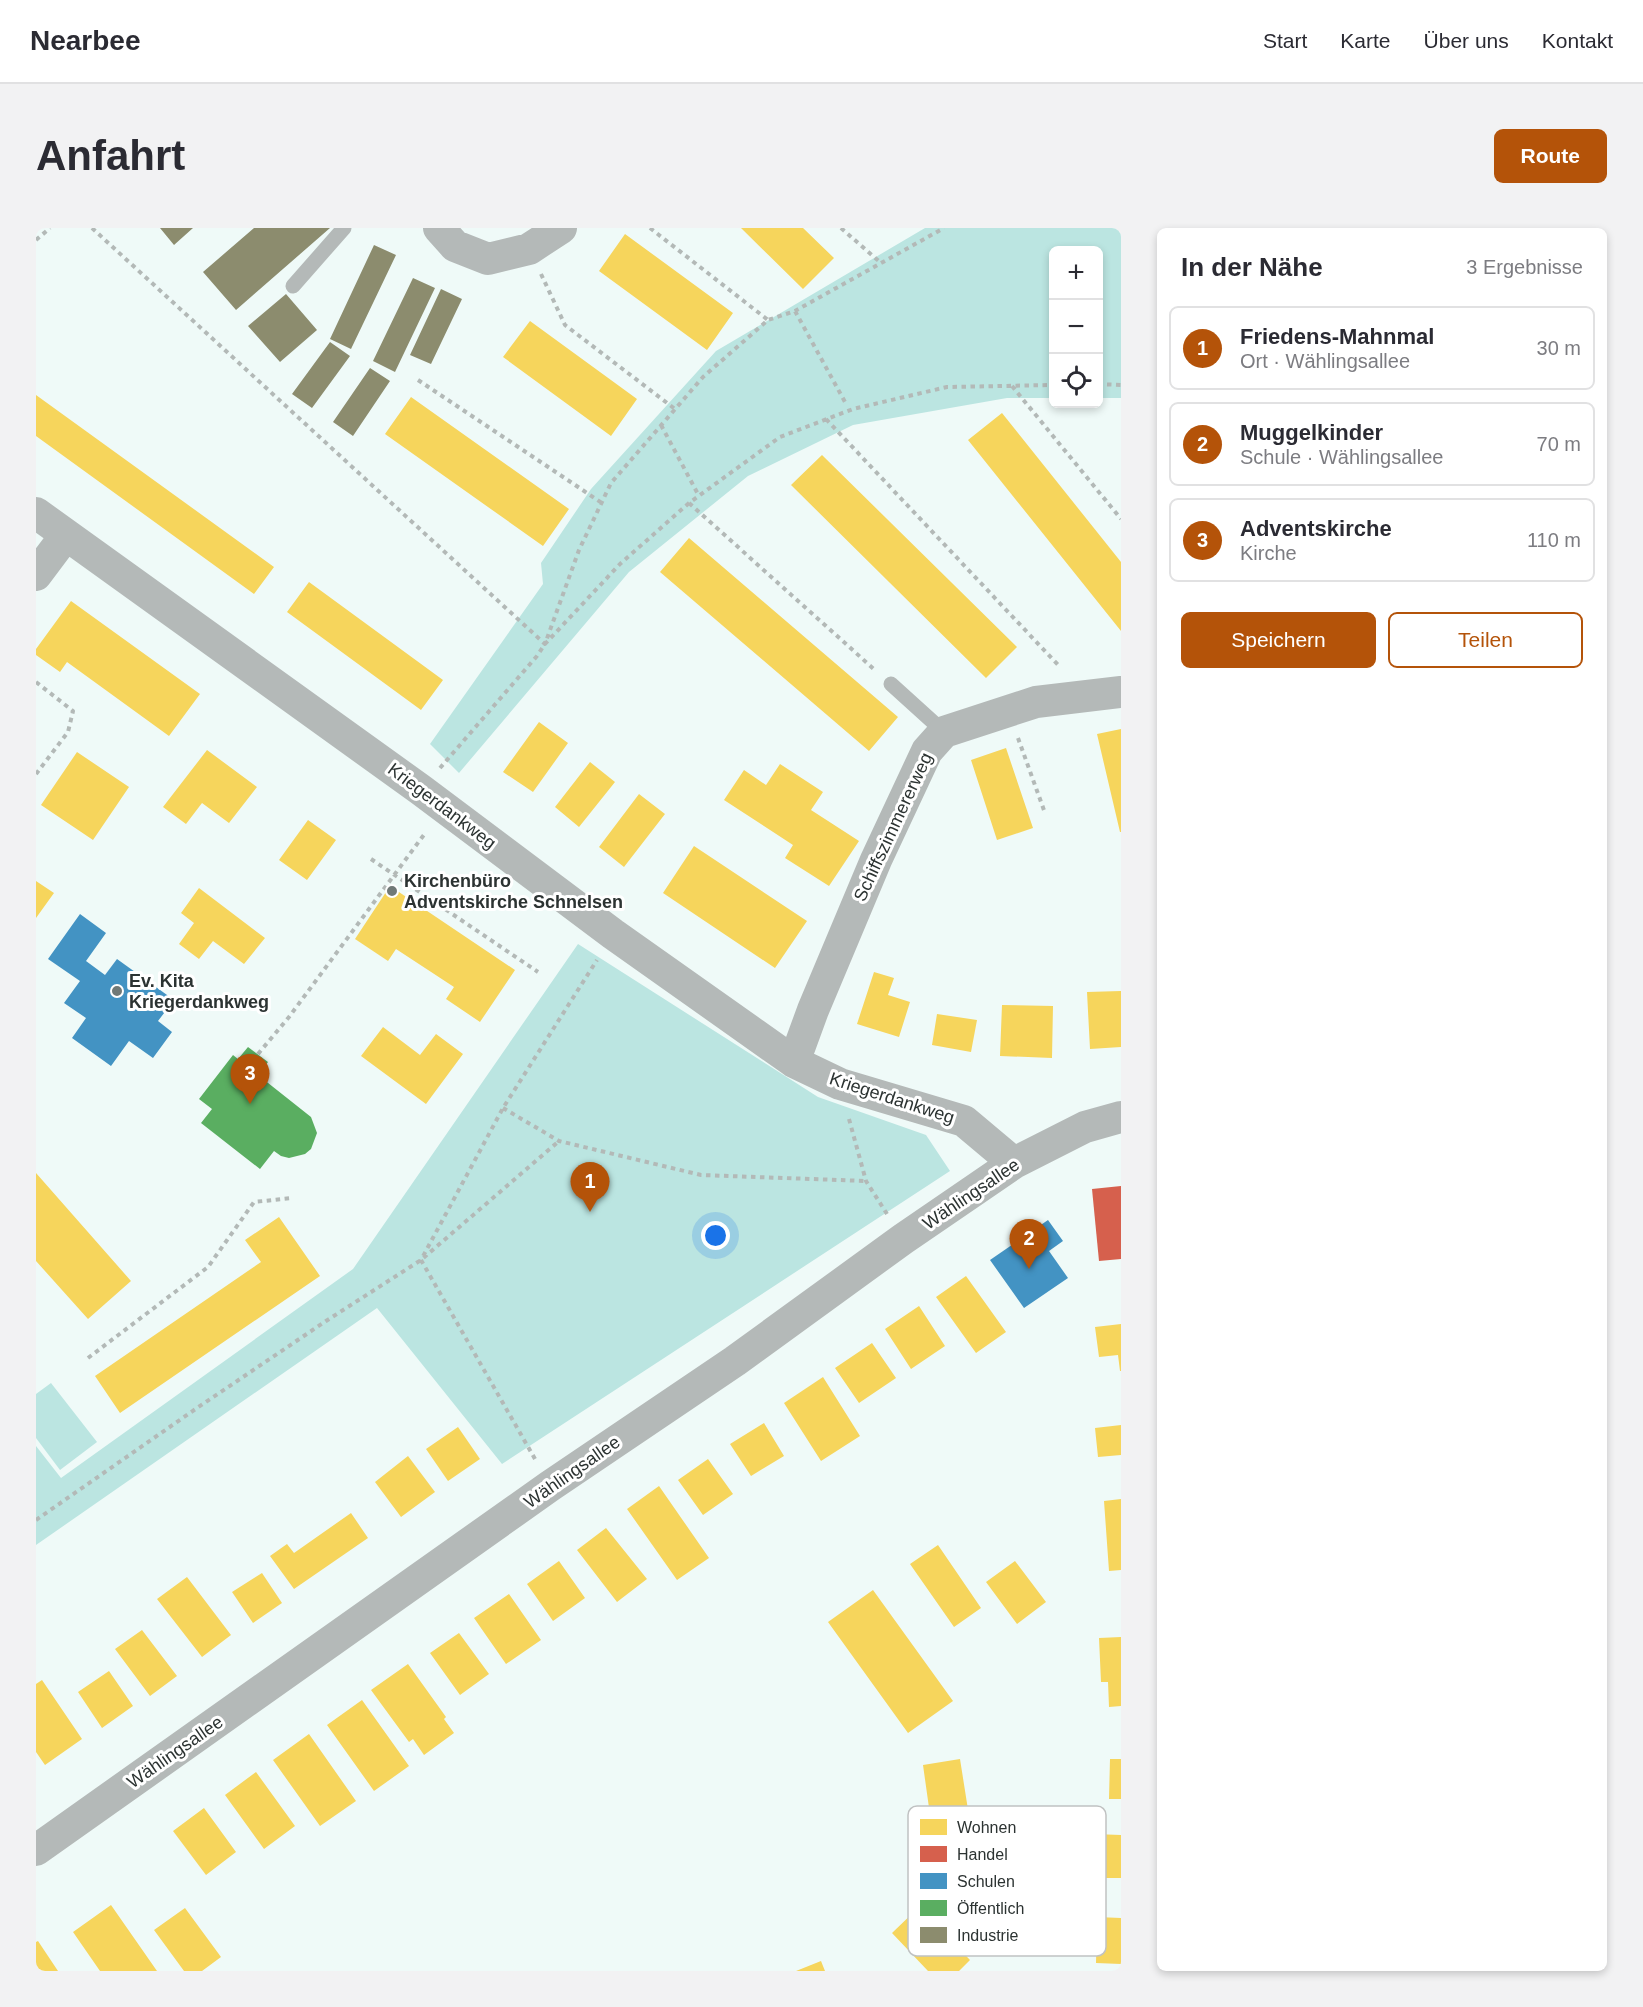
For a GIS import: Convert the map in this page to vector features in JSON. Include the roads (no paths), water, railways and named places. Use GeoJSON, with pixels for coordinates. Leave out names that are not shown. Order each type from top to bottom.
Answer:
{"type":"FeatureCollection","features":[{"type":"Feature","properties":{"kind":"street"},"geometry":{"type":"LineString","coordinates":[[439,228],[455,246],[488,259],[528,249],[561,228]]}},
{"type":"Feature","properties":{"kind":"street","name":"Kriegerdankweg"},"geometry":{"type":"LineString","coordinates":[[36,513],[433,799],[613,934],[794,1062],[840,1084],[964,1121],[1014,1163]]}},
{"type":"Feature","properties":{"kind":"street"},"geometry":{"type":"LineString","coordinates":[[36,575],[66,535]]}},
{"type":"Feature","properties":{"kind":"street"},"geometry":{"type":"LineString","coordinates":[[944,732],[1036,702],[1121,692]]}},
{"type":"Feature","properties":{"kind":"street","name":"Schiffszimmererweg"},"geometry":{"type":"LineString","coordinates":[[794,1062],[813,1010],[876,860],[927,751],[944,732]]}},
{"type":"Feature","properties":{"kind":"street","name":"Wählingsallee"},"geometry":{"type":"LineString","coordinates":[[36,1850],[550,1486],[735,1361],[903,1239],[1014,1163],[1085,1126],[1121,1117]]}},
{"type":"Feature","properties":{"kind":"lane"},"geometry":{"type":"LineString","coordinates":[[293,286],[344,228]]}},
{"type":"Feature","properties":{"kind":"lane"},"geometry":{"type":"LineString","coordinates":[[891,684],[944,732]]}},
{"type":"Feature","properties":{"kind":"place","name":"Kirchenbüro Adventskirche Schnelsen"},"geometry":{"type":"Point","coordinates":[392,891]}},
{"type":"Feature","properties":{"kind":"place","name":"Ev. Kita Kriegerdankweg"},"geometry":{"type":"Point","coordinates":[117,991]}},
{"type":"Feature","properties":{"kind":"place","name":"Adventskirche"},"geometry":{"type":"Point","coordinates":[250,1104]}},
{"type":"Feature","properties":{"kind":"place","name":"Friedens-Mahnmal"},"geometry":{"type":"Point","coordinates":[590,1212]}},
{"type":"Feature","properties":{"kind":"place","name":"Muggelkinder"},"geometry":{"type":"Point","coordinates":[1029,1269]}}]}
